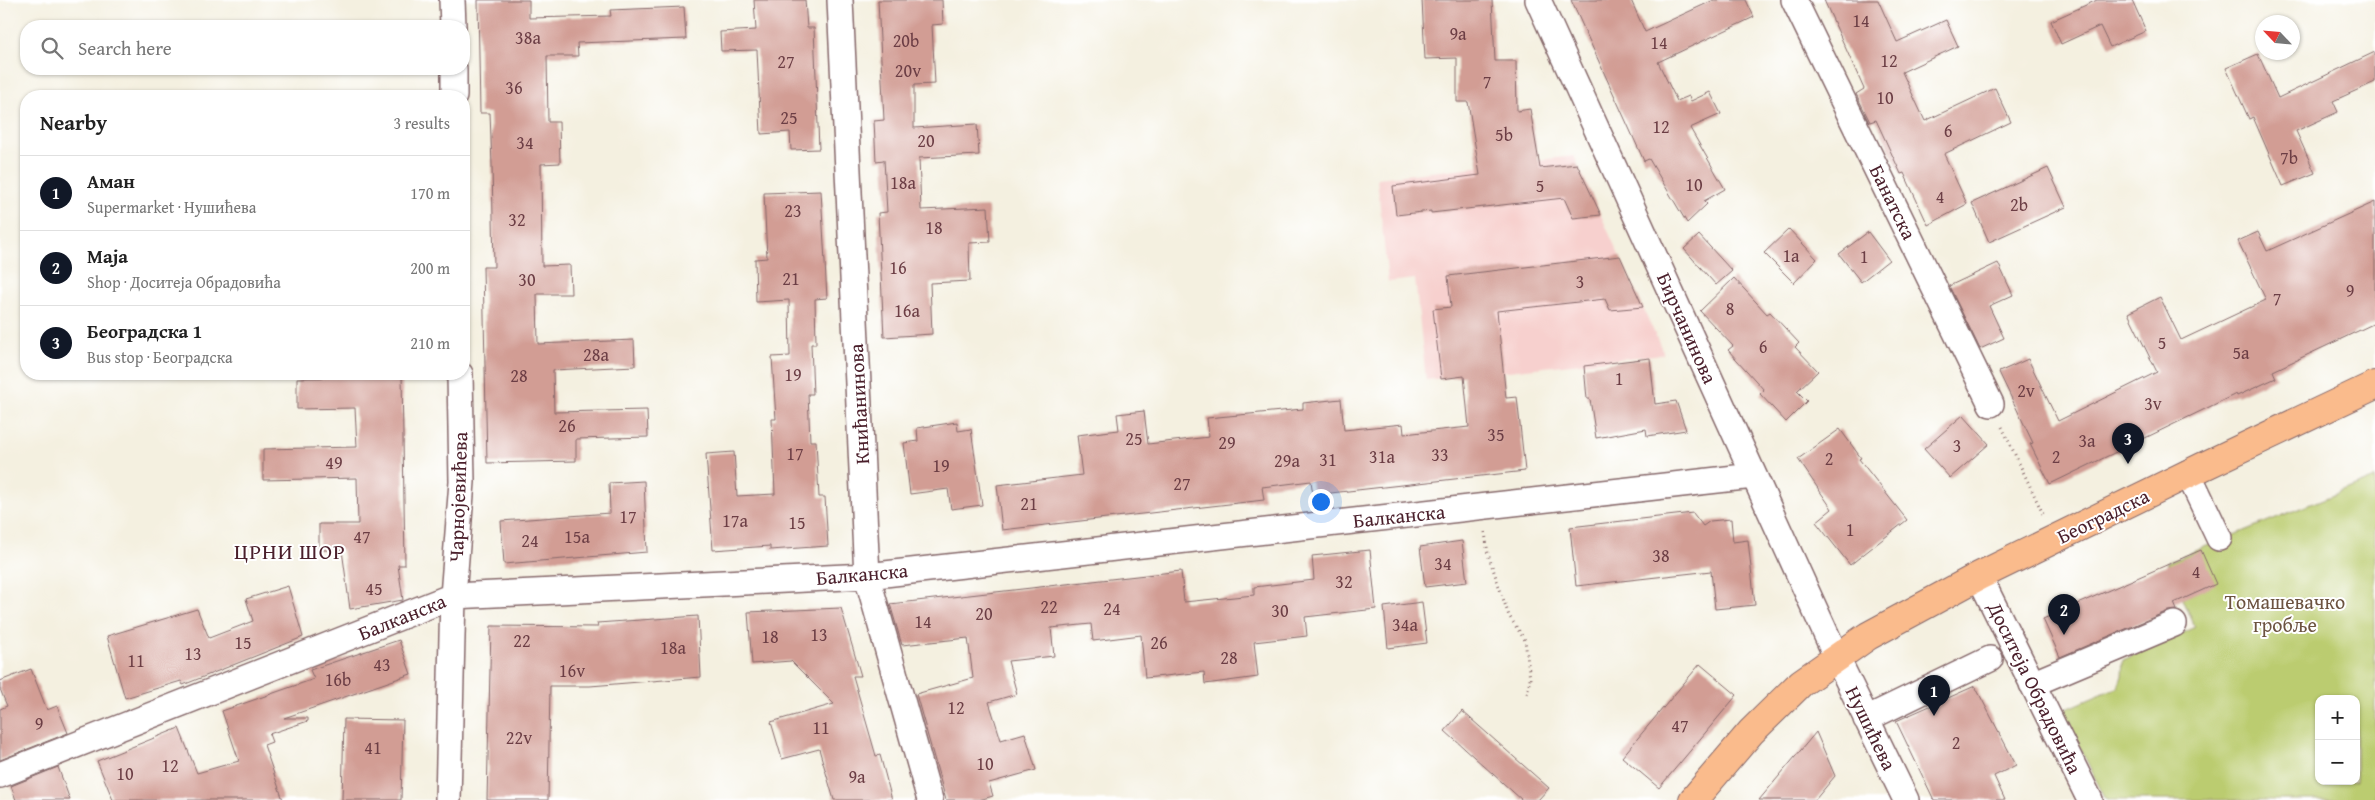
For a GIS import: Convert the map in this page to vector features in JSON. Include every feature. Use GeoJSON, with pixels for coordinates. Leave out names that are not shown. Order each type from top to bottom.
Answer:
{"type":"FeatureCollection","features":[{"type":"Feature","properties":{"kind":"main road","name":"Београдска"},"geometry":{"type":"LineString","coordinates":[[1693,800],[1764,719],[1801,683],[1836,656],[1868,636],[1979,576],[2188,473],[2375,385]]}},
{"type":"Feature","properties":{"kind":"street"},"geometry":{"type":"LineString","coordinates":[[452,0],[453,20]]}},
{"type":"Feature","properties":{"kind":"street","name":"Книћанинова"},"geometry":{"type":"LineString","coordinates":[[840,0],[867,576],[930,800]]}},
{"type":"Feature","properties":{"kind":"street","name":"Бирчанинова"},"geometry":{"type":"LineString","coordinates":[[1538,0],[1836,656]]}},
{"type":"Feature","properties":{"kind":"street","name":"Банатска"},"geometry":{"type":"LineString","coordinates":[[1794,0],[1991,404]]}},
{"type":"Feature","properties":{"kind":"street"},"geometry":{"type":"LineString","coordinates":[[454,75],[454,90]]}},
{"type":"Feature","properties":{"kind":"street","name":"Чарнојевићева"},"geometry":{"type":"LineString","coordinates":[[448,800],[453,596],[462,482],[460,380]]}},
{"type":"Feature","properties":{"kind":"street"},"geometry":{"type":"LineString","coordinates":[[2188,473],[2219,538]]}},
{"type":"Feature","properties":{"kind":"street","name":"Балканска"},"geometry":{"type":"LineString","coordinates":[[0,775],[453,596],[867,576],[1753,476]]}},
{"type":"Feature","properties":{"kind":"street","name":"Доситеја Обрадовића"},"geometry":{"type":"LineString","coordinates":[[1979,576],[2090,800]]}},
{"type":"Feature","properties":{"kind":"street"},"geometry":{"type":"LineString","coordinates":[[2032,684],[2174,624]]}},
{"type":"Feature","properties":{"kind":"street","name":"Нушићева"},"geometry":{"type":"LineString","coordinates":[[1836,656],[1906,800]]}},
{"type":"Feature","properties":{"kind":"street"},"geometry":{"type":"LineString","coordinates":[[1866,718],[1990,659]]}},
{"type":"Feature","properties":{"kind":"path"},"geometry":{"type":"LineString","coordinates":[[1991,404],[2054,540]]}},
{"type":"Feature","properties":{"kind":"path"},"geometry":{"type":"LineString","coordinates":[[1481,507],[1488,554],[1498,586],[1508,616],[1525,640],[1530,679],[1527,694]]}},
{"type":"Feature","properties":{"kind":"shaded area"},"geometry":{"type":"Polygon","coordinates":[[[1574,156],[1664,354],[1426,380],[1415,279],[1388,282],[1377,178],[1574,156]]]}},
{"type":"Feature","properties":{"kind":"green space","name":"Томашевачко гробље"},"geometry":{"type":"Polygon","coordinates":[[[2375,478],[2375,800],[2106,800],[2062,711],[2118,687],[2122,676],[2123,660],[2195,627],[2167,562],[2375,478]]]}},
{"type":"Feature","properties":{"kind":"building"},"geometry":{"type":"Polygon","coordinates":[[[478,0],[529,0],[529,18],[611,16],[610,10],[684,7],[686,39],[577,43],[578,56],[547,56],[548,122],[559,122],[560,163],[541,164],[542,266],[570,265],[571,294],[537,294],[538,344],[634,340],[635,366],[553,370],[554,412],[647,410],[648,437],[576,439],[576,461],[487,463],[483,267],[494,267],[490,113],[480,113],[478,0]]]}},
{"type":"Feature","properties":{"kind":"building"},"geometry":{"type":"Polygon","coordinates":[[[754,0],[805,0],[807,28],[814,28],[819,149],[791,150],[790,132],[761,134],[757,50],[721,51],[720,32],[756,30],[754,0]]]}},
{"type":"Feature","properties":{"kind":"building"},"geometry":{"type":"Polygon","coordinates":[[[878,0],[942,0],[943,24],[932,25],[935,84],[914,85],[914,128],[977,124],[979,155],[919,158],[921,210],[988,207],[990,242],[969,243],[970,281],[930,283],[932,334],[884,337],[878,213],[887,212],[884,160],[876,161],[874,121],[884,120],[878,0]]]}},
{"type":"Feature","properties":{"kind":"building"},"geometry":{"type":"Polygon","coordinates":[[[1422,0],[1492,0],[1495,61],[1516,61],[1517,111],[1530,109],[1540,168],[1577,164],[1601,215],[1573,218],[1564,198],[1431,213],[1431,211],[1396,215],[1393,186],[1480,175],[1468,102],[1457,102],[1457,58],[1425,59],[1422,0]]]}},
{"type":"Feature","properties":{"kind":"building"},"geometry":{"type":"Polygon","coordinates":[[[1571,0],[1631,0],[1645,32],[1714,0],[1746,0],[1754,17],[1658,62],[1677,101],[1689,96],[1691,101],[1710,92],[1721,114],[1690,128],[1725,189],[1704,201],[1707,204],[1687,223],[1649,159],[1644,161],[1571,0]]]}},
{"type":"Feature","properties":{"kind":"building"},"geometry":{"type":"Polygon","coordinates":[[[1824,0],[1878,0],[1897,42],[1946,20],[1958,46],[1902,72],[1925,121],[1995,88],[2011,122],[1944,154],[1967,204],[1928,225],[1904,173],[1901,174],[1876,120],[1870,122],[1856,94],[1864,89],[1824,0]]]}},
{"type":"Feature","properties":{"kind":"building"},"geometry":{"type":"Polygon","coordinates":[[[2097,0],[2132,0],[2146,31],[2110,47],[2100,26],[2061,44],[2051,21],[2097,0]]]}},
{"type":"Feature","properties":{"kind":"building"},"geometry":{"type":"Polygon","coordinates":[[[2375,52],[2375,82],[2333,101],[2338,112],[2296,131],[2315,173],[2283,186],[2253,117],[2249,119],[2226,68],[2255,55],[2255,60],[2261,60],[2278,98],[2375,52]]]}},
{"type":"Feature","properties":{"kind":"building"},"geometry":{"type":"Polygon","coordinates":[[[2048,168],[2066,207],[1989,242],[1972,203],[2048,168]]]}},
{"type":"Feature","properties":{"kind":"building"},"geometry":{"type":"Polygon","coordinates":[[[821,191],[827,298],[815,299],[816,344],[811,344],[813,394],[808,394],[810,441],[816,441],[819,497],[825,497],[828,546],[770,550],[770,546],[713,550],[706,454],[734,452],[737,496],[775,494],[772,419],[776,419],[772,357],[790,356],[789,300],[756,302],[755,259],[767,258],[764,193],[821,191]]]}},
{"type":"Feature","properties":{"kind":"building"},"geometry":{"type":"Polygon","coordinates":[[[2375,202],[2375,323],[2273,371],[2276,378],[2237,396],[2236,394],[2050,484],[2030,444],[2033,443],[1999,372],[2028,359],[2058,421],[2157,372],[2128,313],[2160,297],[2181,340],[2266,300],[2238,241],[2258,232],[2267,251],[2375,202]]]}},
{"type":"Feature","properties":{"kind":"building"},"geometry":{"type":"Polygon","coordinates":[[[1789,229],[1817,259],[1794,283],[1764,253],[1789,229]]]}},
{"type":"Feature","properties":{"kind":"building"},"geometry":{"type":"Polygon","coordinates":[[[1868,232],[1889,260],[1861,282],[1839,254],[1868,232]]]}},
{"type":"Feature","properties":{"kind":"building"},"geometry":{"type":"Polygon","coordinates":[[[1699,235],[1732,271],[1716,285],[1684,249],[1699,235]]]}},
{"type":"Feature","properties":{"kind":"building"},"geometry":{"type":"Polygon","coordinates":[[[1620,256],[1643,307],[1610,310],[1605,299],[1497,311],[1506,398],[1517,397],[1525,471],[1313,495],[1311,481],[1262,487],[1264,500],[1002,530],[997,485],[1082,475],[1077,435],[1119,430],[1117,414],[1144,411],[1148,444],[1209,437],[1207,418],[1303,409],[1303,403],[1341,399],[1344,430],[1403,424],[1404,434],[1469,427],[1464,376],[1441,379],[1433,309],[1451,307],[1448,276],[1620,256]]]}},
{"type":"Feature","properties":{"kind":"building"},"geometry":{"type":"Polygon","coordinates":[[[1998,263],[2013,295],[1989,306],[2004,338],[1980,349],[1949,286],[1998,263]]]}},
{"type":"Feature","properties":{"kind":"building"},"geometry":{"type":"Polygon","coordinates":[[[1734,278],[1767,314],[1770,312],[1799,343],[1795,347],[1818,371],[1797,391],[1807,401],[1786,422],[1760,394],[1764,390],[1728,350],[1733,346],[1700,311],[1734,278]]]}},
{"type":"Feature","properties":{"kind":"building"},"geometry":{"type":"Polygon","coordinates":[[[1650,358],[1655,404],[1676,401],[1686,430],[1647,436],[1646,429],[1596,438],[1590,399],[1587,399],[1584,366],[1650,358]]]}},
{"type":"Feature","properties":{"kind":"building"},"geometry":{"type":"Polygon","coordinates":[[[297,380],[402,380],[405,565],[398,565],[403,600],[350,609],[342,550],[319,550],[319,524],[358,524],[357,478],[263,480],[263,449],[357,447],[355,408],[297,409],[297,380]]]}},
{"type":"Feature","properties":{"kind":"building"},"geometry":{"type":"Polygon","coordinates":[[[1963,415],[1989,444],[1950,478],[1924,449],[1963,415]]]}},
{"type":"Feature","properties":{"kind":"building"},"geometry":{"type":"Polygon","coordinates":[[[957,422],[958,431],[971,429],[982,505],[951,509],[948,489],[910,494],[904,443],[918,441],[917,428],[957,422]]]}},
{"type":"Feature","properties":{"kind":"building"},"geometry":{"type":"Polygon","coordinates":[[[1840,429],[1861,458],[1859,459],[1907,520],[1850,565],[1816,522],[1832,509],[1798,459],[1840,429]]]}},
{"type":"Feature","properties":{"kind":"building"},"geometry":{"type":"Polygon","coordinates":[[[644,481],[647,552],[504,564],[501,521],[610,513],[609,483],[644,481]]]}},
{"type":"Feature","properties":{"kind":"building"},"geometry":{"type":"Polygon","coordinates":[[[1693,513],[1703,526],[1710,521],[1731,519],[1733,542],[1748,540],[1755,605],[1715,609],[1711,571],[1576,586],[1570,527],[1693,513]]]}},
{"type":"Feature","properties":{"kind":"building"},"geometry":{"type":"Polygon","coordinates":[[[1462,541],[1467,582],[1425,587],[1420,547],[1462,541]]]}},
{"type":"Feature","properties":{"kind":"building"},"geometry":{"type":"Polygon","coordinates":[[[1370,550],[1376,609],[1305,617],[1307,636],[1254,642],[1258,677],[1205,684],[1204,672],[1145,678],[1141,635],[1093,641],[1091,624],[1051,628],[1054,656],[1008,661],[1017,694],[989,702],[1001,740],[1025,733],[1036,770],[989,783],[993,796],[979,800],[946,800],[916,694],[973,678],[968,638],[902,645],[890,604],[1181,571],[1184,602],[1254,595],[1254,587],[1314,580],[1312,556],[1370,550]]]}},
{"type":"Feature","properties":{"kind":"building"},"geometry":{"type":"Polygon","coordinates":[[[2201,550],[2216,584],[2174,603],[2177,610],[2168,611],[2060,657],[2043,619],[2201,550]]]}},
{"type":"Feature","properties":{"kind":"building"},"geometry":{"type":"Polygon","coordinates":[[[288,586],[303,637],[183,685],[181,681],[125,698],[107,636],[197,609],[209,638],[253,621],[246,599],[288,586]]]}},
{"type":"Feature","properties":{"kind":"building"},"geometry":{"type":"Polygon","coordinates":[[[1422,602],[1427,643],[1388,648],[1384,607],[1422,602]]]}},
{"type":"Feature","properties":{"kind":"building"},"geometry":{"type":"Polygon","coordinates":[[[841,608],[861,676],[853,676],[876,756],[880,755],[892,800],[834,800],[819,749],[782,759],[771,722],[834,704],[791,661],[752,664],[748,612],[841,608]]]}},
{"type":"Feature","properties":{"kind":"building"},"geometry":{"type":"Polygon","coordinates":[[[698,616],[701,677],[590,686],[550,686],[548,800],[487,800],[491,626],[598,627],[597,623],[698,616]]]}},
{"type":"Feature","properties":{"kind":"building"},"geometry":{"type":"Polygon","coordinates":[[[399,640],[411,674],[284,718],[308,718],[308,721],[269,734],[272,742],[264,745],[283,800],[113,800],[97,761],[179,728],[197,773],[239,761],[222,711],[314,679],[310,670],[399,640]]]}},
{"type":"Feature","properties":{"kind":"building"},"geometry":{"type":"Polygon","coordinates":[[[1700,664],[1737,695],[1659,788],[1622,757],[1700,664]]]}},
{"type":"Feature","properties":{"kind":"building"},"geometry":{"type":"Polygon","coordinates":[[[31,669],[47,710],[57,706],[68,733],[0,760],[0,709],[7,706],[0,689],[0,681],[31,669]]]}},
{"type":"Feature","properties":{"kind":"building"},"geometry":{"type":"Polygon","coordinates":[[[1975,686],[2016,765],[1994,776],[2005,800],[1934,800],[1896,721],[1975,686]]]}},
{"type":"Feature","properties":{"kind":"building"},"geometry":{"type":"Polygon","coordinates":[[[1462,711],[1549,788],[1538,800],[1522,800],[1445,731],[1462,711]]]}},
{"type":"Feature","properties":{"kind":"building"},"geometry":{"type":"Polygon","coordinates":[[[344,719],[403,720],[401,800],[342,800],[344,719]]]}},
{"type":"Feature","properties":{"kind":"building"},"geometry":{"type":"Polygon","coordinates":[[[1816,732],[1835,776],[1815,800],[1759,800],[1816,732]]]}},
{"type":"Feature","properties":{"kind":"building"},"geometry":{"type":"Polygon","coordinates":[[[58,767],[70,800],[16,800],[11,786],[58,767]]]}},
{"type":"Feature","properties":{"kind":"place","name":"Београдска 1"},"geometry":{"type":"Point","coordinates":[2128,464]}},
{"type":"Feature","properties":{"kind":"place","name":"Маја"},"geometry":{"type":"Point","coordinates":[2064,635]}},
{"type":"Feature","properties":{"kind":"place","name":"Аман"},"geometry":{"type":"Point","coordinates":[1934,716]}},
{"type":"Feature","properties":{"kind":"district","name":"ЦРНИ ШОР"},"geometry":{"type":"Point","coordinates":[290,551]}}]}
